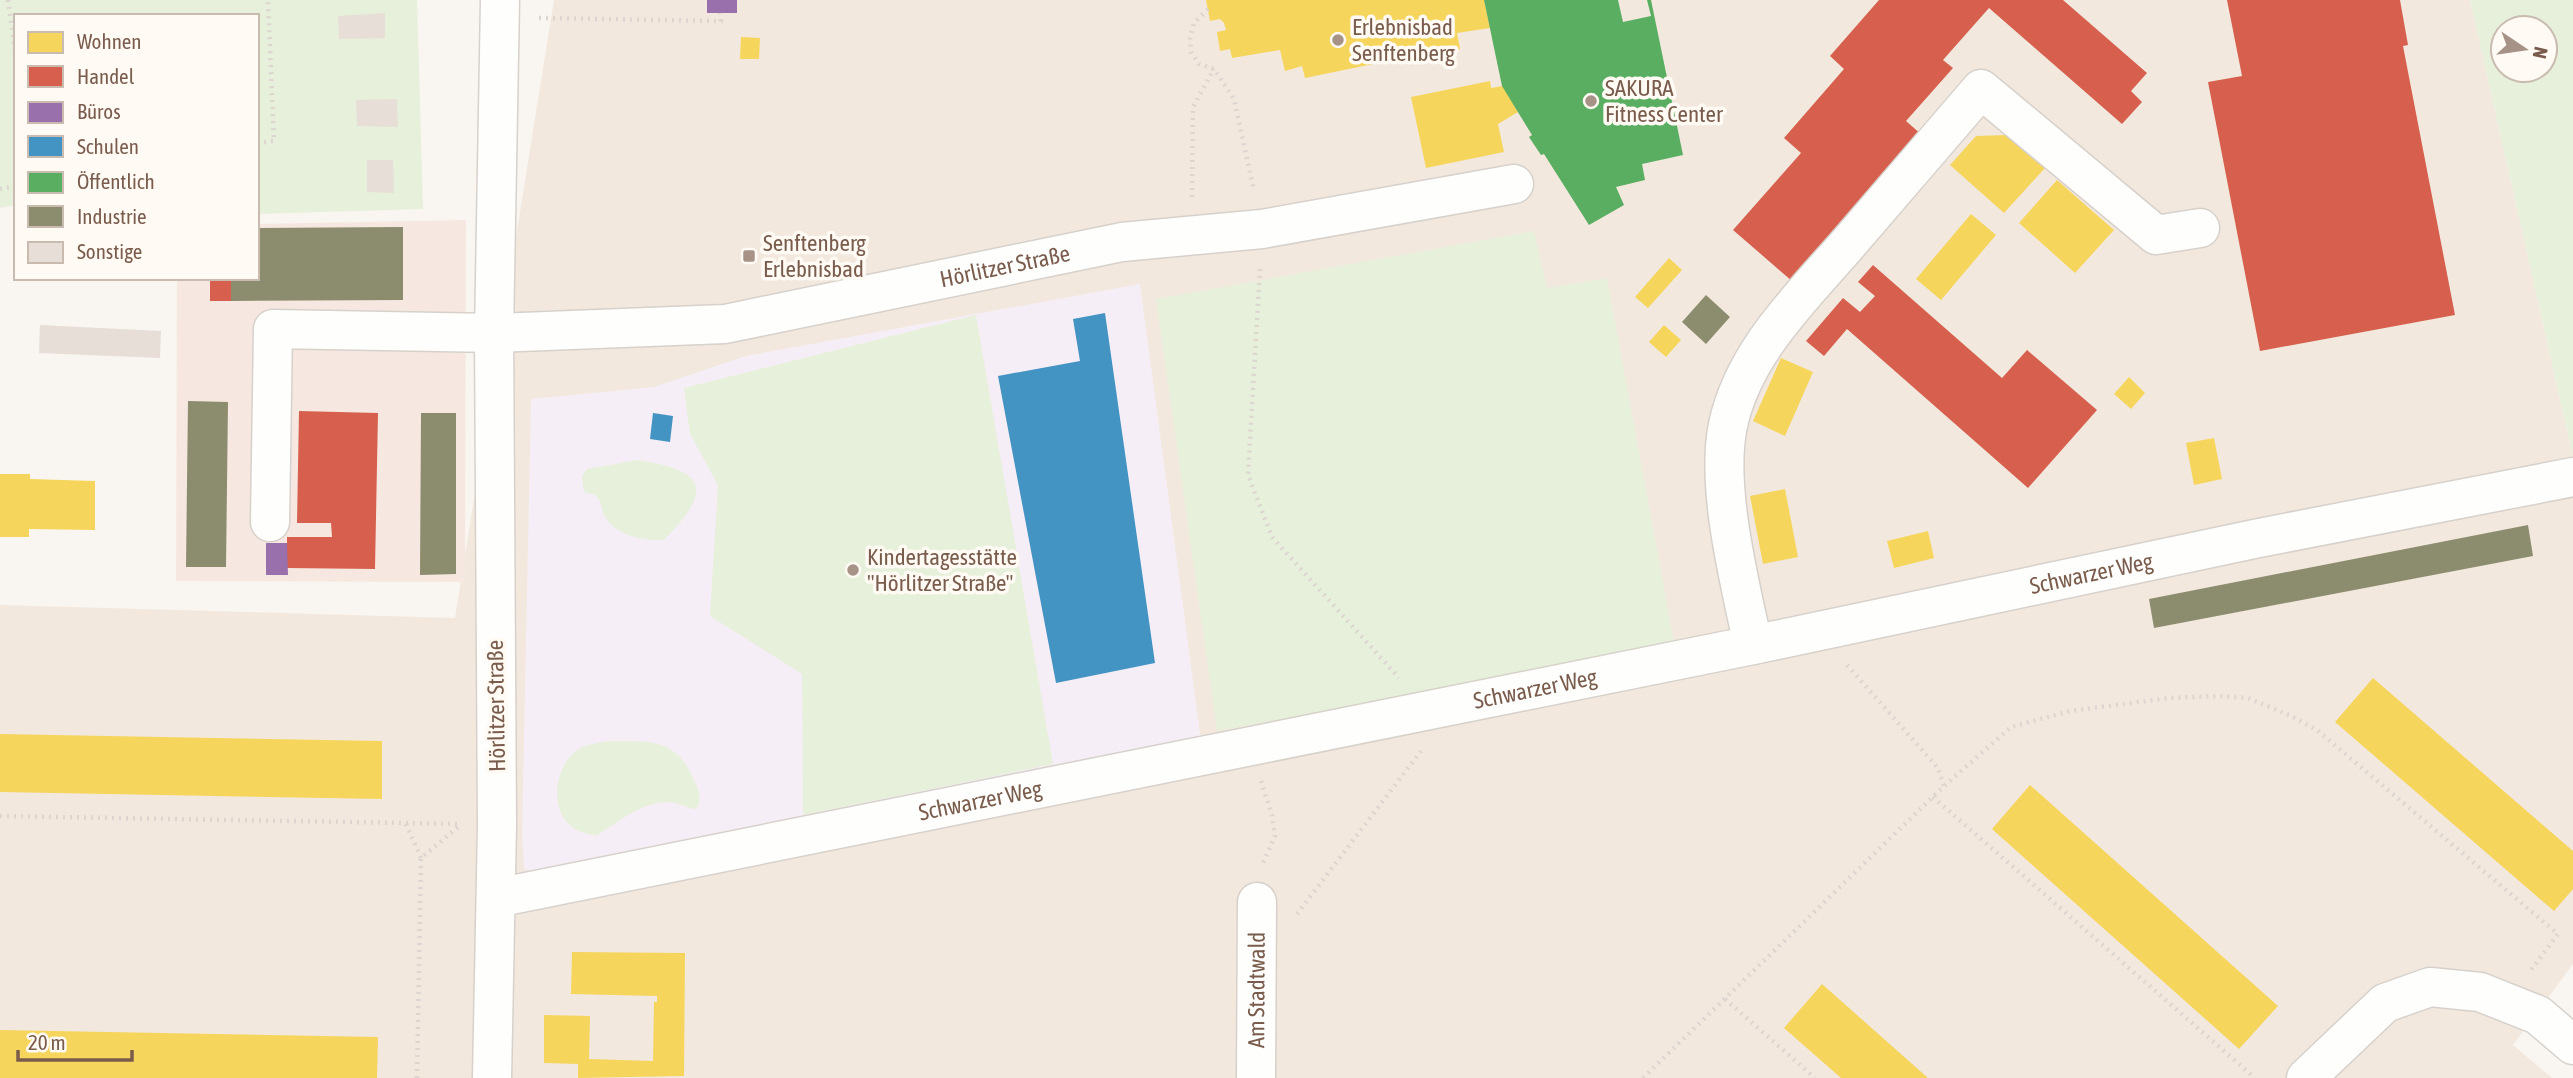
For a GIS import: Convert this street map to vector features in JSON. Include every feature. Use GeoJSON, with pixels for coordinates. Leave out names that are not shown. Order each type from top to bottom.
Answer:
{"type":"FeatureCollection","features":[{"type":"Feature","properties":{"kind":"street","name":"Hörlitzer Straße"},"geometry":{"type":"LineString","coordinates":[[492,1078],[486,910],[479,824],[494,333],[500,9]]}},
{"type":"Feature","properties":{"kind":"street"},"geometry":{"type":"LineString","coordinates":[[1753,645],[1741,591],[1724,479],[1728,426],[1744,377],[1776,327],[1981,89],[2156,235],[2200,228]]}},
{"type":"Feature","properties":{"kind":"street","name":"Hörlitzer Straße"},"geometry":{"type":"LineString","coordinates":[[494,333],[725,324],[1122,242],[1262,229],[1514,184]]}},
{"type":"Feature","properties":{"kind":"street"},"geometry":{"type":"LineString","coordinates":[[270,522],[273,329],[494,333]]}},
{"type":"Feature","properties":{"kind":"street","name":"Schwarzer Weg"},"geometry":{"type":"LineString","coordinates":[[486,910],[1250,747],[1792,637],[2259,538],[2573,477]]}},
{"type":"Feature","properties":{"kind":"street","name":"Am Stadtwald"},"geometry":{"type":"LineString","coordinates":[[1256,1078],[1257,902]]}},
{"type":"Feature","properties":{"kind":"street"},"geometry":{"type":"LineString","coordinates":[[2306,1078],[2385,1003],[2430,987],[2480,992],[2507,1002],[2538,1015],[2573,1045]]}},
{"type":"Feature","properties":{"kind":"path"},"geometry":{"type":"LineString","coordinates":[[8,0],[14,43]]}},
{"type":"Feature","properties":{"kind":"path"},"geometry":{"type":"LineString","coordinates":[[259,143],[274,141],[268,0]]}},
{"type":"Feature","properties":{"kind":"path"},"geometry":{"type":"LineString","coordinates":[[500,9],[720,21],[720,13]]}},
{"type":"Feature","properties":{"kind":"path"},"geometry":{"type":"LineString","coordinates":[[1208,9],[1195,23],[1190,38],[1191,52],[1199,64],[1214,69],[1234,99],[1262,229],[1248,475],[1272,537],[1442,708],[1308,902],[1256,957]]}},
{"type":"Feature","properties":{"kind":"path"},"geometry":{"type":"LineString","coordinates":[[1192,236],[1193,107],[1214,69]]}},
{"type":"Feature","properties":{"kind":"path"},"geometry":{"type":"LineString","coordinates":[[1792,637],[1843,660],[1938,768],[1944,786]]}},
{"type":"Feature","properties":{"kind":"path"},"geometry":{"type":"LineString","coordinates":[[1643,1078],[1944,786],[2011,727],[2070,711],[2170,698],[2248,698],[2290,715],[2317,730],[2558,934],[2507,1002]]}},
{"type":"Feature","properties":{"kind":"path"},"geometry":{"type":"LineString","coordinates":[[1250,747],[1272,815],[1275,836],[1261,868],[1257,902]]}},
{"type":"Feature","properties":{"kind":"path"},"geometry":{"type":"LineString","coordinates":[[1933,797],[2255,1078]]}},
{"type":"Feature","properties":{"kind":"path"},"geometry":{"type":"LineString","coordinates":[[0,816],[479,824]]}},
{"type":"Feature","properties":{"kind":"path"},"geometry":{"type":"LineString","coordinates":[[405,823],[421,858],[417,1078]]}},
{"type":"Feature","properties":{"kind":"path"},"geometry":{"type":"LineString","coordinates":[[421,858],[479,824]]}},
{"type":"Feature","properties":{"kind":"path"},"geometry":{"type":"LineString","coordinates":[[1725,999],[1815,1078]]}},
{"type":"Feature","properties":{"kind":"shaded area"},"geometry":{"type":"Polygon","coordinates":[[[554,0],[2470,0],[2573,457],[2573,964],[2513,1045],[2552,1078],[0,1078],[0,605],[455,618],[554,0]]]}},
{"type":"Feature","properties":{"kind":"shaded area"},"geometry":{"type":"Polygon","coordinates":[[[466,220],[465,582],[176,581],[177,280],[259,280],[259,224],[466,220]]]}},
{"type":"Feature","properties":{"kind":"shaded area","name":"Kindertagesstätte \"Hörlitzer Straße\""},"geometry":{"type":"Polygon","coordinates":[[[1140,284],[1201,741],[538,878],[524,868],[522,834],[531,399],[654,387],[746,356],[1140,284]]]}},
{"type":"Feature","properties":{"kind":"green space"},"geometry":{"type":"Polygon","coordinates":[[[0,0],[417,0],[423,209],[259,214],[259,14],[14,14],[14,205],[0,208],[0,0]]]}},
{"type":"Feature","properties":{"kind":"green space"},"geometry":{"type":"Polygon","coordinates":[[[2470,0],[2573,0],[2573,457],[2470,0]]]}},
{"type":"Feature","properties":{"kind":"green space"},"geometry":{"type":"Polygon","coordinates":[[[1534,231],[1547,288],[1607,278],[1674,642],[1444,689],[1217,731],[1156,299],[1534,231]]]}},
{"type":"Feature","properties":{"kind":"green space"},"geometry":{"type":"Polygon","coordinates":[[[976,315],[1053,764],[803,815],[802,674],[710,616],[718,485],[690,434],[684,388],[976,315]]]}},
{"type":"Feature","properties":{"kind":"green space"},"geometry":{"type":"Polygon","coordinates":[[[638,460],[679,470],[690,477],[696,486],[696,496],[690,508],[664,540],[641,539],[618,530],[607,520],[599,499],[584,492],[582,476],[587,469],[638,460]]]}},
{"type":"Feature","properties":{"kind":"green space"},"geometry":{"type":"Polygon","coordinates":[[[608,741],[648,742],[669,748],[686,765],[695,782],[700,798],[696,809],[672,802],[658,803],[630,814],[596,836],[575,829],[566,821],[558,801],[557,790],[563,768],[579,749],[608,741]]]}},
{"type":"Feature","properties":{"kind":"building: Wohnen","name":"Erlebnisbad Senftenberg"},"geometry":{"type":"Polygon","coordinates":[[[1206,0],[1484,0],[1490,28],[1457,33],[1460,49],[1457,50],[1456,47],[1305,78],[1302,66],[1285,71],[1280,50],[1232,58],[1230,49],[1220,51],[1217,32],[1226,30],[1220,19],[1210,21],[1206,0]]]}},
{"type":"Feature","properties":{"kind":"building: Wohnen"},"geometry":{"type":"Polygon","coordinates":[[[741,37],[760,38],[759,59],[740,59],[741,37]]]}},
{"type":"Feature","properties":{"kind":"building: Wohnen"},"geometry":{"type":"Polygon","coordinates":[[[1490,81],[1491,88],[1503,86],[1518,112],[1498,124],[1504,152],[1426,168],[1411,97],[1490,81]]]}},
{"type":"Feature","properties":{"kind":"building: Wohnen"},"geometry":{"type":"Polygon","coordinates":[[[2007,135],[2045,168],[2004,213],[1950,165],[1976,136],[2007,135]]]}},
{"type":"Feature","properties":{"kind":"building: Wohnen"},"geometry":{"type":"Polygon","coordinates":[[[2057,180],[2114,230],[2075,273],[2019,223],[2057,180]]]}},
{"type":"Feature","properties":{"kind":"building: Wohnen"},"geometry":{"type":"Polygon","coordinates":[[[1971,214],[1996,235],[1941,300],[1916,279],[1971,214]]]}},
{"type":"Feature","properties":{"kind":"building: Wohnen"},"geometry":{"type":"Polygon","coordinates":[[[1669,258],[1682,270],[1648,308],[1635,297],[1669,258]]]}},
{"type":"Feature","properties":{"kind":"building: Wohnen"},"geometry":{"type":"Polygon","coordinates":[[[1664,325],[1681,340],[1666,357],[1649,342],[1664,325]]]}},
{"type":"Feature","properties":{"kind":"building: Wohnen"},"geometry":{"type":"Polygon","coordinates":[[[1781,358],[1813,372],[1785,436],[1753,421],[1781,358]]]}},
{"type":"Feature","properties":{"kind":"building: Wohnen"},"geometry":{"type":"Polygon","coordinates":[[[2129,377],[2145,393],[2131,409],[2114,394],[2129,377]]]}},
{"type":"Feature","properties":{"kind":"building: Wohnen"},"geometry":{"type":"Polygon","coordinates":[[[2214,438],[2222,479],[2194,485],[2186,443],[2214,438]]]}},
{"type":"Feature","properties":{"kind":"building: Wohnen"},"geometry":{"type":"Polygon","coordinates":[[[0,474],[30,474],[30,479],[95,481],[95,530],[29,529],[29,537],[0,537],[0,474]]]}},
{"type":"Feature","properties":{"kind":"building: Wohnen"},"geometry":{"type":"Polygon","coordinates":[[[1785,489],[1798,557],[1763,564],[1750,496],[1785,489]]]}},
{"type":"Feature","properties":{"kind":"building: Wohnen"},"geometry":{"type":"Polygon","coordinates":[[[1928,531],[1934,558],[1894,568],[1887,541],[1928,531]]]}},
{"type":"Feature","properties":{"kind":"building: Wohnen"},"geometry":{"type":"Polygon","coordinates":[[[2373,678],[2573,851],[2573,889],[2554,911],[2335,722],[2373,678]]]}},
{"type":"Feature","properties":{"kind":"building: Wohnen"},"geometry":{"type":"Polygon","coordinates":[[[0,734],[382,741],[382,799],[0,792],[0,734]]]}},
{"type":"Feature","properties":{"kind":"building: Wohnen"},"geometry":{"type":"Polygon","coordinates":[[[2030,785],[2278,1006],[2239,1049],[1992,829],[2030,785]]]}},
{"type":"Feature","properties":{"kind":"building: Wohnen"},"geometry":{"type":"Polygon","coordinates":[[[572,952],[685,953],[684,1076],[578,1078],[578,1064],[544,1063],[544,1015],[590,1016],[589,1059],[653,1061],[654,1002],[657,1002],[657,996],[571,994],[572,952]]]}},
{"type":"Feature","properties":{"kind":"building: Wohnen"},"geometry":{"type":"Polygon","coordinates":[[[1822,984],[1928,1078],[1841,1078],[1784,1028],[1822,984]]]}},
{"type":"Feature","properties":{"kind":"building: Wohnen"},"geometry":{"type":"Polygon","coordinates":[[[0,1030],[378,1037],[377,1078],[0,1078],[0,1030]]]}},
{"type":"Feature","properties":{"kind":"building: Handel"},"geometry":{"type":"Polygon","coordinates":[[[1879,0],[2063,0],[2147,73],[2131,91],[2142,102],[2122,124],[1989,8],[1943,60],[1953,68],[1906,121],[1922,135],[1792,281],[1733,230],[1801,153],[1784,138],[1844,69],[1830,56],[1879,0]]]}},
{"type":"Feature","properties":{"kind":"building: Handel"},"geometry":{"type":"Polygon","coordinates":[[[2227,0],[2400,0],[2408,45],[2403,46],[2455,315],[2260,351],[2208,82],[2242,76],[2227,0]]]}},
{"type":"Feature","properties":{"kind":"building: Handel"},"geometry":{"type":"Polygon","coordinates":[[[1873,265],[2002,378],[2027,350],[2097,410],[2028,488],[1847,329],[1824,356],[1806,341],[1843,298],[1860,312],[1875,296],[1858,282],[1873,265]]]}},
{"type":"Feature","properties":{"kind":"building: Handel"},"geometry":{"type":"Polygon","coordinates":[[[210,280],[231,280],[231,301],[210,301],[210,280]]]}},
{"type":"Feature","properties":{"kind":"building: Handel"},"geometry":{"type":"Polygon","coordinates":[[[299,411],[378,413],[375,569],[287,568],[287,537],[332,537],[331,523],[297,523],[299,411]]]}},
{"type":"Feature","properties":{"kind":"building: Büros"},"geometry":{"type":"Polygon","coordinates":[[[707,0],[737,0],[737,13],[707,13],[707,0]]]}},
{"type":"Feature","properties":{"kind":"building: Büros"},"geometry":{"type":"Polygon","coordinates":[[[266,543],[287,543],[288,575],[266,575],[266,543]]]}},
{"type":"Feature","properties":{"kind":"building: Schulen"},"geometry":{"type":"Polygon","coordinates":[[[1105,313],[1155,663],[1056,683],[998,376],[1080,361],[1073,319],[1105,313]]]}},
{"type":"Feature","properties":{"kind":"building: Schulen"},"geometry":{"type":"Polygon","coordinates":[[[653,413],[673,416],[670,442],[650,439],[653,413]]]}},
{"type":"Feature","properties":{"kind":"building: Öffentlich","name":"SAKURA Fitness Center"},"geometry":{"type":"Polygon","coordinates":[[[1484,0],[1618,0],[1623,22],[1651,16],[1647,0],[1651,0],[1683,155],[1642,164],[1645,180],[1616,187],[1624,205],[1589,225],[1544,154],[1541,155],[1529,137],[1532,135],[1502,86],[1484,0]]]}},
{"type":"Feature","properties":{"kind":"building: Industrie"},"geometry":{"type":"Polygon","coordinates":[[[403,227],[403,300],[231,301],[231,280],[259,280],[259,228],[403,227]]]}},
{"type":"Feature","properties":{"kind":"building: Industrie"},"geometry":{"type":"Polygon","coordinates":[[[1706,295],[1730,317],[1706,344],[1682,322],[1706,295]]]}},
{"type":"Feature","properties":{"kind":"building: Industrie"},"geometry":{"type":"Polygon","coordinates":[[[188,401],[228,402],[226,567],[186,567],[188,401]]]}},
{"type":"Feature","properties":{"kind":"building: Industrie"},"geometry":{"type":"Polygon","coordinates":[[[421,413],[456,413],[456,574],[420,575],[421,413]]]}},
{"type":"Feature","properties":{"kind":"building: Industrie"},"geometry":{"type":"Polygon","coordinates":[[[2528,525],[2533,556],[2154,628],[2149,599],[2528,525]]]}},
{"type":"Feature","properties":{"kind":"building: Sonstige"},"geometry":{"type":"Polygon","coordinates":[[[385,13],[385,38],[339,39],[338,16],[385,13]]]}},
{"type":"Feature","properties":{"kind":"building: Sonstige"},"geometry":{"type":"Polygon","coordinates":[[[397,99],[398,127],[357,126],[356,100],[397,99]]]}},
{"type":"Feature","properties":{"kind":"building: Sonstige"},"geometry":{"type":"Polygon","coordinates":[[[367,160],[393,160],[394,193],[367,192],[367,160]]]}},
{"type":"Feature","properties":{"kind":"building: Sonstige"},"geometry":{"type":"Polygon","coordinates":[[[40,325],[161,331],[160,358],[39,353],[40,325]]]}},
{"type":"Feature","properties":{"kind":"place","name":"Erlebnisbad Senftenberg"},"geometry":{"type":"Point","coordinates":[1338,40]}},
{"type":"Feature","properties":{"kind":"place","name":"SAKURA Fitness Center"},"geometry":{"type":"Point","coordinates":[1591,101]}},
{"type":"Feature","properties":{"kind":"place","name":"Senftenberg Erlebnisbad"},"geometry":{"type":"Point","coordinates":[749,256]}},
{"type":"Feature","properties":{"kind":"place","name":"Kindertagesstätte \"Hörlitzer Straße\""},"geometry":{"type":"Point","coordinates":[853,570]}}]}
